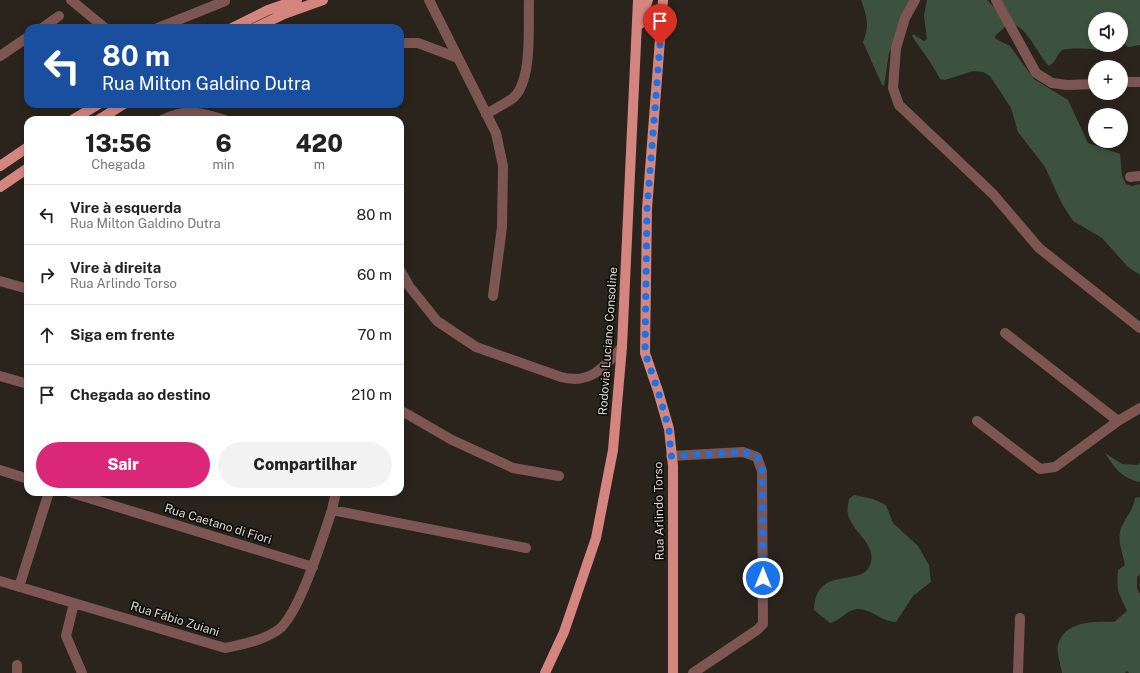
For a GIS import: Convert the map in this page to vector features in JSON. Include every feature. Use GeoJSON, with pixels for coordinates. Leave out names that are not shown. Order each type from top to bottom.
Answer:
{"type":"FeatureCollection","features":[{"type":"Feature","properties":{"kind":"main road"},"geometry":{"type":"LineString","coordinates":[[240,24],[268,10],[297,0]]}},
{"type":"Feature","properties":{"kind":"main road"},"geometry":{"type":"LineString","coordinates":[[263,24],[284,14],[323,0]]}},
{"type":"Feature","properties":{"kind":"main road"},"geometry":{"type":"LineString","coordinates":[[631,0],[635,39]]}},
{"type":"Feature","properties":{"kind":"main road","name":"Rodovia Luciano Consoline"},"geometry":{"type":"LineString","coordinates":[[545,673],[564,632],[596,538],[614,450],[622,347],[635,39],[638,0]]}},
{"type":"Feature","properties":{"kind":"main road"},"geometry":{"type":"LineString","coordinates":[[635,39],[648,0]]}},
{"type":"Feature","properties":{"kind":"main road","name":"Rua Arlindo Torso"},"geometry":{"type":"LineString","coordinates":[[663,0],[647,209],[645,353],[669,429],[673,466],[673,673]]}},
{"type":"Feature","properties":{"kind":"main road"},"geometry":{"type":"LineString","coordinates":[[79,116],[92,108]]}},
{"type":"Feature","properties":{"kind":"main road"},"geometry":{"type":"LineString","coordinates":[[104,116],[118,108]]}},
{"type":"Feature","properties":{"kind":"main road"},"geometry":{"type":"LineString","coordinates":[[0,166],[24,150]]}},
{"type":"Feature","properties":{"kind":"main road"},"geometry":{"type":"LineString","coordinates":[[0,187],[24,171]]}},
{"type":"Feature","properties":{"kind":"street"},"geometry":{"type":"LineString","coordinates":[[71,0],[100,24]]}},
{"type":"Feature","properties":{"kind":"street"},"geometry":{"type":"LineString","coordinates":[[428,0],[496,133],[503,166],[502,227],[494,296]]}},
{"type":"Feature","properties":{"kind":"street"},"geometry":{"type":"LineString","coordinates":[[486,114],[514,98],[522,86],[526,69],[529,0]]}},
{"type":"Feature","properties":{"kind":"street"},"geometry":{"type":"LineString","coordinates":[[915,0],[905,18],[896,48],[893,88],[899,105],[993,194],[1039,248],[1140,328]]}},
{"type":"Feature","properties":{"kind":"street"},"geometry":{"type":"LineString","coordinates":[[996,0],[1036,74],[1052,84],[1088,84]]}},
{"type":"Feature","properties":{"kind":"street"},"geometry":{"type":"LineString","coordinates":[[168,24],[225,1]]}},
{"type":"Feature","properties":{"kind":"street"},"geometry":{"type":"LineString","coordinates":[[48,24],[59,16]]}},
{"type":"Feature","properties":{"kind":"street"},"geometry":{"type":"LineString","coordinates":[[0,56],[24,40]]}},
{"type":"Feature","properties":{"kind":"street"},"geometry":{"type":"LineString","coordinates":[[404,43],[418,43],[458,58]]}},
{"type":"Feature","properties":{"kind":"street"},"geometry":{"type":"LineString","coordinates":[[1128,82],[1140,82]]}},
{"type":"Feature","properties":{"kind":"street"},"geometry":{"type":"LineString","coordinates":[[170,116],[187,111],[212,116]]}},
{"type":"Feature","properties":{"kind":"street"},"geometry":{"type":"LineString","coordinates":[[404,277],[409,286],[437,321],[476,347],[561,377],[573,380],[598,372],[622,347]]}},
{"type":"Feature","properties":{"kind":"street"},"geometry":{"type":"LineString","coordinates":[[0,281],[24,287]]}},
{"type":"Feature","properties":{"kind":"street"},"geometry":{"type":"LineString","coordinates":[[1005,333],[1118,421]]}},
{"type":"Feature","properties":{"kind":"street"},"geometry":{"type":"LineString","coordinates":[[0,376],[24,383]]}},
{"type":"Feature","properties":{"kind":"street"},"geometry":{"type":"LineString","coordinates":[[977,421],[1040,469],[1055,466],[1118,421],[1140,408]]}},
{"type":"Feature","properties":{"kind":"street"},"geometry":{"type":"LineString","coordinates":[[404,412],[452,440],[513,468],[559,476]]}},
{"type":"Feature","properties":{"kind":"street"},"geometry":{"type":"LineString","coordinates":[[671,456],[743,452],[757,456],[762,471],[763,624],[757,630],[693,673]]}},
{"type":"Feature","properties":{"kind":"street"},"geometry":{"type":"LineString","coordinates":[[0,470],[24,478]]}},
{"type":"Feature","properties":{"kind":"street"},"geometry":{"type":"LineString","coordinates":[[19,587],[49,496]]}},
{"type":"Feature","properties":{"kind":"street","name":"Rua Caetano di Fiori"},"geometry":{"type":"LineString","coordinates":[[82,496],[313,567]]}},
{"type":"Feature","properties":{"kind":"street","name":"Rua Fábio Zuiani"},"geometry":{"type":"LineString","coordinates":[[0,581],[225,648],[259,640],[279,630],[290,614],[313,567],[335,496]]}},
{"type":"Feature","properties":{"kind":"street"},"geometry":{"type":"LineString","coordinates":[[332,510],[526,548]]}},
{"type":"Feature","properties":{"kind":"street"},"geometry":{"type":"LineString","coordinates":[[74,603],[66,636],[82,673]]}},
{"type":"Feature","properties":{"kind":"street"},"geometry":{"type":"LineString","coordinates":[[1018,673],[1020,618]]}},
{"type":"Feature","properties":{"kind":"green space"},"geometry":{"type":"Polygon","coordinates":[[[861,0],[913,0],[889,53],[884,86],[882,85],[863,42],[867,21],[861,0]]]}},
{"type":"Feature","properties":{"kind":"green space"},"geometry":{"type":"Polygon","coordinates":[[[927,0],[987,0],[995,8],[1000,0],[1140,0],[1140,45],[1128,47],[1128,12],[1088,12],[1088,49],[1068,49],[1061,51],[1053,63],[1049,66],[1022,29],[1017,26],[1007,25],[995,36],[996,39],[1010,46],[1034,79],[1068,100],[1088,143],[1088,148],[1103,148],[1120,154],[1122,176],[1126,184],[1132,186],[1140,184],[1140,275],[1128,267],[1102,238],[1073,221],[1062,204],[1045,167],[1018,132],[1011,108],[990,76],[983,72],[973,71],[945,80],[940,79],[912,36],[913,34],[924,41],[927,39],[924,16],[927,0]]]}},
{"type":"Feature","properties":{"kind":"green space"},"geometry":{"type":"Polygon","coordinates":[[[1105,453],[1122,464],[1138,465],[1140,462],[1140,482],[1128,478],[1119,472],[1105,453]]]}},
{"type":"Feature","properties":{"kind":"green space"},"geometry":{"type":"Polygon","coordinates":[[[854,495],[873,499],[886,505],[893,523],[918,546],[929,565],[931,582],[913,596],[896,622],[886,620],[868,611],[858,609],[850,611],[834,622],[830,623],[814,610],[817,596],[822,587],[830,582],[865,572],[870,565],[871,552],[869,546],[853,525],[848,515],[849,499],[854,495]]]}},
{"type":"Feature","properties":{"kind":"green space"},"geometry":{"type":"Polygon","coordinates":[[[1140,497],[1140,574],[1137,577],[1137,589],[1140,594],[1140,673],[1129,673],[1127,671],[1125,673],[1062,673],[1058,655],[1058,645],[1061,637],[1066,631],[1081,624],[1114,622],[1127,611],[1117,583],[1118,570],[1125,565],[1120,544],[1120,532],[1132,508],[1135,498],[1140,497]]]}},
{"type":"Feature","properties":{"kind":"route"},"geometry":{"type":"LineString","coordinates":[[660,45],[647,209],[645,353],[669,429],[671,456],[743,452],[757,456],[762,471],[763,578]]}}]}
